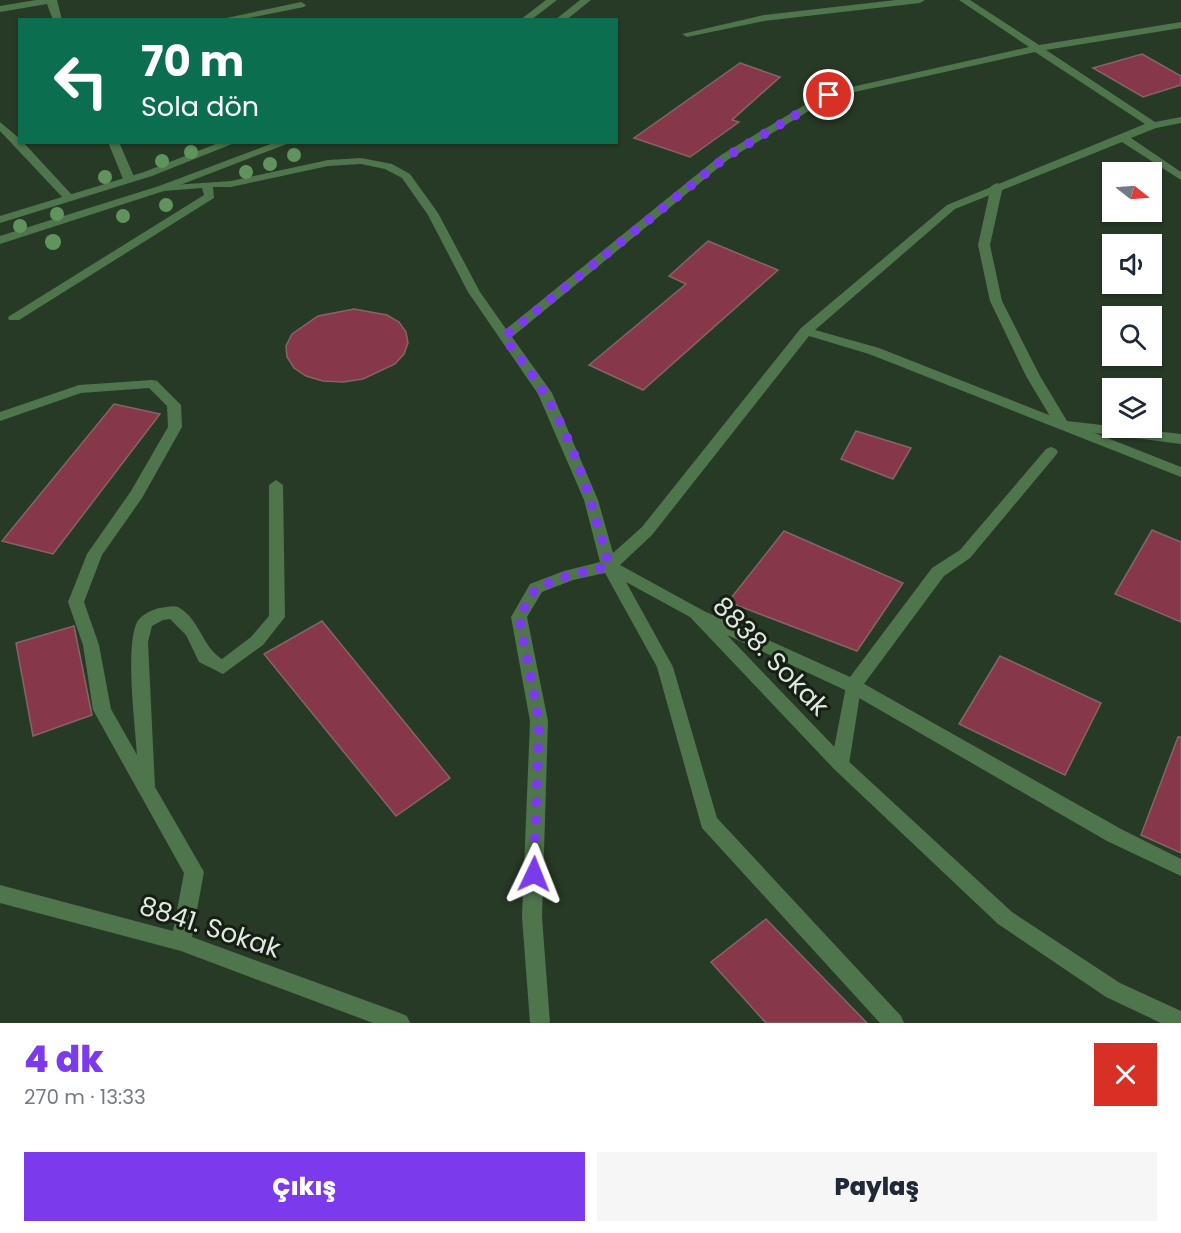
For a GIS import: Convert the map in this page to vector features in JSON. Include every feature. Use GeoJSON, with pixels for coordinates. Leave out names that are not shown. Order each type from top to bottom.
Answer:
{"type":"FeatureCollection","features":[{"type":"Feature","properties":{"kind":"street"},"geometry":{"type":"LineString","coordinates":[[0,9],[51,0],[57,18]]}},
{"type":"Feature","properties":{"kind":"street"},"geometry":{"type":"LineString","coordinates":[[527,18],[552,0]]}},
{"type":"Feature","properties":{"kind":"street"},"geometry":{"type":"LineString","coordinates":[[562,18],[585,0]]}},
{"type":"Feature","properties":{"kind":"street"},"geometry":{"type":"LineString","coordinates":[[687,34],[764,18],[920,0]]}},
{"type":"Feature","properties":{"kind":"street"},"geometry":{"type":"LineString","coordinates":[[964,0],[1153,125]]}},
{"type":"Feature","properties":{"kind":"street"},"geometry":{"type":"LineString","coordinates":[[232,18],[301,5]]}},
{"type":"Feature","properties":{"kind":"street"},"geometry":{"type":"LineString","coordinates":[[504,337],[726,157],[829,95],[1038,48],[1181,25]]}},
{"type":"Feature","properties":{"kind":"street"},"geometry":{"type":"LineString","coordinates":[[540,1023],[532,917],[539,721],[519,617],[536,588],[570,575],[609,566],[646,531],[806,332],[951,207],[997,186],[1153,125],[1181,120]]}},
{"type":"Feature","properties":{"kind":"street"},"geometry":{"type":"LineString","coordinates":[[0,125],[68,197]]}},
{"type":"Feature","properties":{"kind":"street"},"geometry":{"type":"LineString","coordinates":[[1122,137],[1181,177]]}},
{"type":"Feature","properties":{"kind":"street"},"geometry":{"type":"LineString","coordinates":[[114,144],[129,179]]}},
{"type":"Feature","properties":{"kind":"street"},"geometry":{"type":"LineString","coordinates":[[0,220],[148,174],[227,144]]}},
{"type":"Feature","properties":{"kind":"street"},"geometry":{"type":"LineString","coordinates":[[0,240],[163,188],[282,144]]}},
{"type":"Feature","properties":{"kind":"street"},"geometry":{"type":"LineString","coordinates":[[148,174],[163,188],[231,184],[328,163],[361,161],[388,166],[406,176],[434,215],[474,292],[544,393],[573,454],[591,500],[609,566],[665,667],[709,822],[894,1023]]}},
{"type":"Feature","properties":{"kind":"street"},"geometry":{"type":"LineString","coordinates":[[14,317],[210,196],[207,184]]}},
{"type":"Feature","properties":{"kind":"street"},"geometry":{"type":"LineString","coordinates":[[997,186],[984,245],[996,301],[1033,375],[1062,425]]}},
{"type":"Feature","properties":{"kind":"street"},"geometry":{"type":"LineString","coordinates":[[806,332],[874,351],[1181,472]]}},
{"type":"Feature","properties":{"kind":"street"},"geometry":{"type":"LineString","coordinates":[[0,417],[80,389],[152,384],[174,405],[176,427],[137,494],[95,554],[76,602],[91,645],[102,710],[194,872],[181,942]]}},
{"type":"Feature","properties":{"kind":"street"},"geometry":{"type":"LineString","coordinates":[[1062,425],[1181,438]]}},
{"type":"Feature","properties":{"kind":"street"},"geometry":{"type":"LineString","coordinates":[[840,764],[853,686],[938,572],[965,554],[1051,452]]}},
{"type":"Feature","properties":{"kind":"street"},"geometry":{"type":"LineString","coordinates":[[147,790],[140,642],[145,623],[159,614],[174,612],[192,631],[205,657],[224,667],[257,642],[277,617],[276,485]]}},
{"type":"Feature","properties":{"kind":"street","name":"8838. Sokak"},"geometry":{"type":"LineString","coordinates":[[609,566],[696,613],[840,764],[1005,918],[1113,990],[1181,1022]]}},
{"type":"Feature","properties":{"kind":"street"},"geometry":{"type":"LineString","coordinates":[[696,613],[853,686],[1114,835],[1181,868]]}},
{"type":"Feature","properties":{"kind":"street","name":"8841. Sokak"},"geometry":{"type":"LineString","coordinates":[[0,894],[181,942],[400,1023]]}},
{"type":"Feature","properties":{"kind":"building"},"geometry":{"type":"Polygon","coordinates":[[[1142,54],[1181,76],[1181,85],[1143,97],[1093,68],[1142,54]]]}},
{"type":"Feature","properties":{"kind":"building"},"geometry":{"type":"Polygon","coordinates":[[[740,63],[780,77],[732,120],[739,122],[690,157],[634,138],[740,63]]]}},
{"type":"Feature","properties":{"kind":"building"},"geometry":{"type":"Polygon","coordinates":[[[708,241],[778,270],[643,390],[589,365],[686,284],[669,276],[708,241]]]}},
{"type":"Feature","properties":{"kind":"building"},"geometry":{"type":"Polygon","coordinates":[[[354,309],[387,315],[399,322],[406,332],[408,343],[404,354],[395,364],[363,379],[343,382],[323,381],[306,376],[294,368],[287,357],[286,346],[292,334],[318,316],[354,309]]]}},
{"type":"Feature","properties":{"kind":"building"},"geometry":{"type":"Polygon","coordinates":[[[114,404],[160,414],[53,554],[2,541],[114,404]]]}},
{"type":"Feature","properties":{"kind":"building"},"geometry":{"type":"Polygon","coordinates":[[[856,431],[911,448],[893,479],[841,459],[856,431]]]}},
{"type":"Feature","properties":{"kind":"building"},"geometry":{"type":"Polygon","coordinates":[[[1152,530],[1181,542],[1181,622],[1115,594],[1152,530]]]}},
{"type":"Feature","properties":{"kind":"building"},"geometry":{"type":"Polygon","coordinates":[[[784,531],[903,583],[857,651],[728,602],[784,531]]]}},
{"type":"Feature","properties":{"kind":"building"},"geometry":{"type":"Polygon","coordinates":[[[322,621],[450,778],[396,816],[264,654],[322,621]]]}},
{"type":"Feature","properties":{"kind":"building"},"geometry":{"type":"Polygon","coordinates":[[[74,626],[92,715],[33,736],[16,643],[74,626]]]}},
{"type":"Feature","properties":{"kind":"building"},"geometry":{"type":"Polygon","coordinates":[[[1000,656],[1101,703],[1065,775],[959,724],[1000,656]]]}},
{"type":"Feature","properties":{"kind":"building"},"geometry":{"type":"Polygon","coordinates":[[[1178,737],[1181,737],[1181,853],[1141,835],[1178,737]]]}},
{"type":"Feature","properties":{"kind":"building"},"geometry":{"type":"Polygon","coordinates":[[[766,919],[867,1023],[766,1023],[711,962],[766,919]]]}},
{"type":"Feature","properties":{"kind":"route"},"geometry":{"type":"LineString","coordinates":[[534,874],[539,721],[519,617],[536,588],[570,575],[609,566],[591,500],[573,454],[544,393],[504,337],[726,157],[829,95]]}}]}
